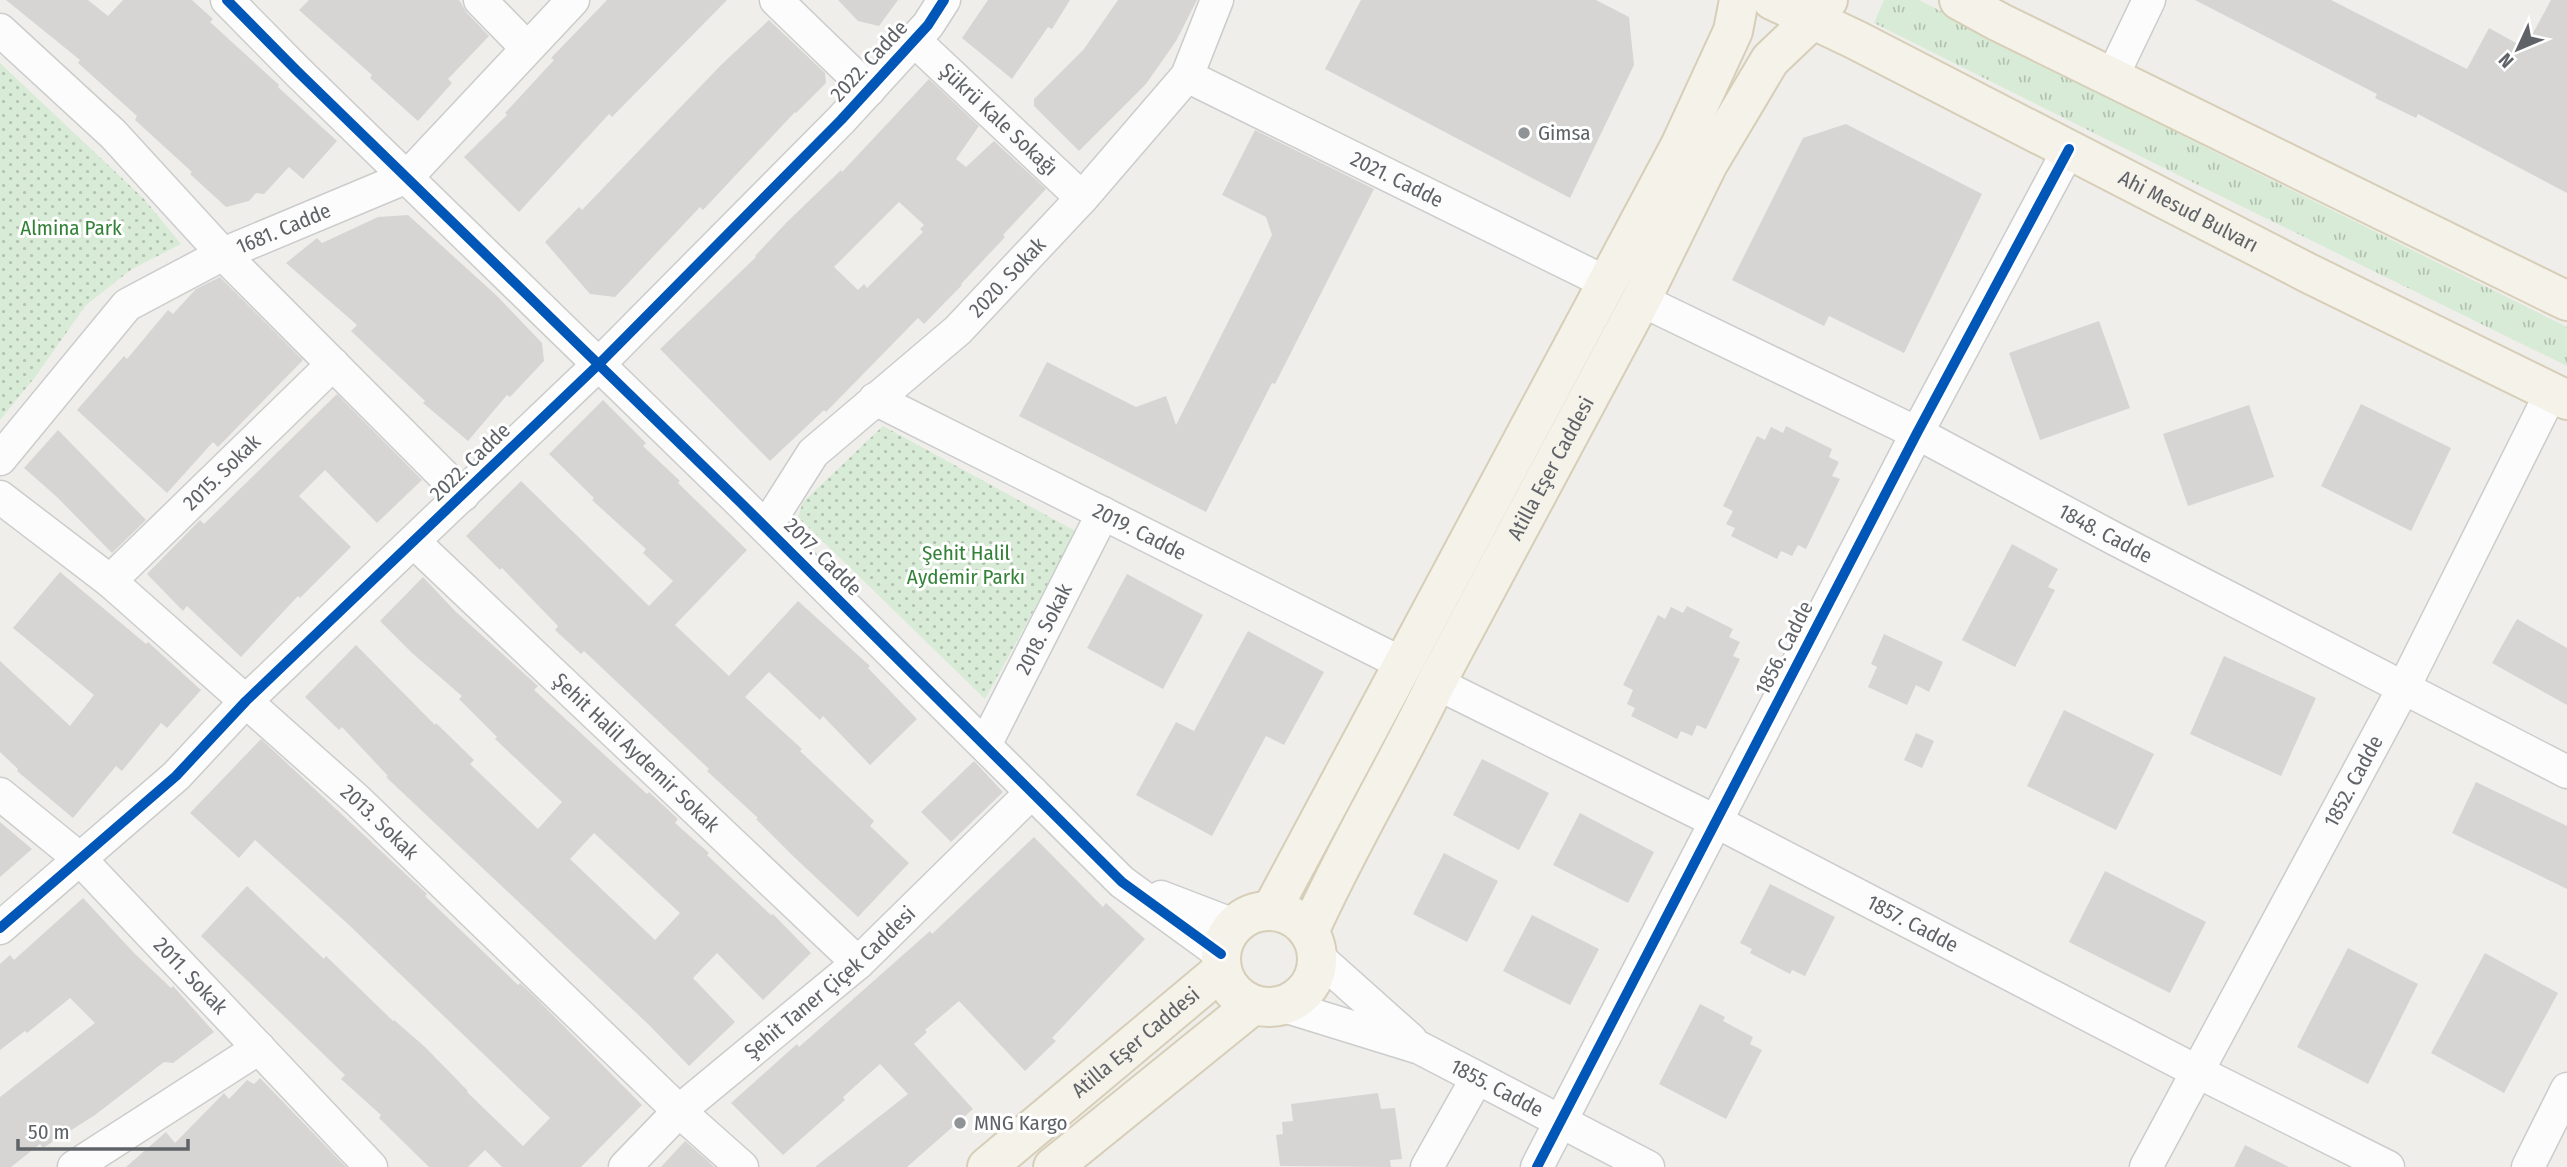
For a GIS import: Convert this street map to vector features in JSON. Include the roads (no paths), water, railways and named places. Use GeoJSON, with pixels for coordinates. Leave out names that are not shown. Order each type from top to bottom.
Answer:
{"type":"FeatureCollection","features":[{"type":"Feature","properties":{"kind":"main road","name":"Atilla Eşer Caddesi"},"geometry":{"type":"LineString","coordinates":[[1271,911],[1680,146],[1733,32],[1740,0]]}},
{"type":"Feature","properties":{"kind":"main road","name":"Ahi Mesud Bulvarı"},"geometry":{"type":"LineString","coordinates":[[1772,0],[1821,10],[2069,149],[2308,273],[2559,397]]}},
{"type":"Feature","properties":{"kind":"main road"},"geometry":{"type":"LineString","coordinates":[[1959,0],[2567,302]]}},
{"type":"Feature","properties":{"kind":"main road","name":"Atilla Eşer Caddesi"},"geometry":{"type":"LineString","coordinates":[[1313,945],[1341,861],[1409,740],[1436,683],[1641,300],[1707,164],[1754,83],[1785,45],[1821,10]]}},
{"type":"Feature","properties":{"kind":"main road"},"geometry":{"type":"LineString","coordinates":[[1053,1167],[1269,1006],[1298,998],[1307,989],[1316,973],[1313,945],[1295,918],[1271,911],[1248,916],[1226,950],[1228,985],[1239,998],[1269,1006]]}},
{"type":"Feature","properties":{"kind":"main road","name":"Atilla Eşer Caddesi"},"geometry":{"type":"LineString","coordinates":[[987,1167],[1226,950]]}},
{"type":"Feature","properties":{"kind":"street","name":"2017. Cadde"},"geometry":{"type":"LineString","coordinates":[[227,0],[766,527],[1122,882],[1226,950]]}},
{"type":"Feature","properties":{"kind":"street"},"geometry":{"type":"LineString","coordinates":[[480,0],[527,48]]}},
{"type":"Feature","properties":{"kind":"street","name":"1681. Cadde"},"geometry":{"type":"LineString","coordinates":[[0,460],[127,305],[223,254],[407,177],[573,0]]}},
{"type":"Feature","properties":{"kind":"street"},"geometry":{"type":"LineString","coordinates":[[776,0],[869,90]]}},
{"type":"Feature","properties":{"kind":"street","name":"2022. Cadde"},"geometry":{"type":"LineString","coordinates":[[0,928],[176,776],[246,701],[599,364],[869,90],[928,25],[944,0]]}},
{"type":"Feature","properties":{"kind":"street","name":"2020. Sokak"},"geometry":{"type":"LineString","coordinates":[[766,527],[813,453],[958,330],[1082,198],[1187,76],[1217,0]]}},
{"type":"Feature","properties":{"kind":"street"},"geometry":{"type":"LineString","coordinates":[[2112,77],[2149,0]]}},
{"type":"Feature","properties":{"kind":"street"},"geometry":{"type":"LineString","coordinates":[[0,30],[113,134],[223,254],[463,495]]}},
{"type":"Feature","properties":{"kind":"street","name":"Şükrü Kale Sokağı"},"geometry":{"type":"LineString","coordinates":[[914,40],[1082,198]]}},
{"type":"Feature","properties":{"kind":"street","name":"2021. Cadde"},"geometry":{"type":"LineString","coordinates":[[1187,76],[1607,283]]}},
{"type":"Feature","properties":{"kind":"street","name":"1856. Cadde"},"geometry":{"type":"LineString","coordinates":[[1536,1167],[1917,433],[2069,149]]}},
{"type":"Feature","properties":{"kind":"street","name":"1848. Cadde"},"geometry":{"type":"LineString","coordinates":[[1641,300],[1917,433],[2115,539],[2567,772]]}},
{"type":"Feature","properties":{"kind":"street","name":"2015. Sokak"},"geometry":{"type":"LineString","coordinates":[[110,581],[333,364]]}},
{"type":"Feature","properties":{"kind":"street","name":"1852. Cadde"},"geometry":{"type":"LineString","coordinates":[[2146,1167],[2559,397]]}},
{"type":"Feature","properties":{"kind":"street","name":"2019. Cadde"},"geometry":{"type":"LineString","coordinates":[[875,399],[1403,664]]}},
{"type":"Feature","properties":{"kind":"street","name":"2013. Sokak"},"geometry":{"type":"LineString","coordinates":[[0,497],[110,581],[357,800],[679,1111],[742,1167]]}},
{"type":"Feature","properties":{"kind":"street","name":"2018. Sokak"},"geometry":{"type":"LineString","coordinates":[[985,745],[1103,513]]}},
{"type":"Feature","properties":{"kind":"street","name":"Şehit Halil Aydemir Sokak"},"geometry":{"type":"LineString","coordinates":[[414,542],[858,963]]}},
{"type":"Feature","properties":{"kind":"street","name":"1857. Cadde"},"geometry":{"type":"LineString","coordinates":[[1436,683],[1716,821],[2196,1071],[2388,1167]]}},
{"type":"Feature","properties":{"kind":"street","name":"Şehit Taner Çiçek Caddesi"},"geometry":{"type":"LineString","coordinates":[[625,1167],[679,1111],[858,963],[1032,792]]}},
{"type":"Feature","properties":{"kind":"street","name":"2011. Sokak"},"geometry":{"type":"LineString","coordinates":[[0,794],[80,859],[371,1167]]}},
{"type":"Feature","properties":{"kind":"street","name":"1855. Cadde"},"geometry":{"type":"LineString","coordinates":[[1313,945],[1420,1048]]}},
{"type":"Feature","properties":{"kind":"street","name":"1855. Cadde"},"geometry":{"type":"LineString","coordinates":[[1269,1006],[1420,1048],[1648,1167]]}},
{"type":"Feature","properties":{"kind":"street"},"geometry":{"type":"LineString","coordinates":[[74,1167],[259,1048]]}},
{"type":"Feature","properties":{"kind":"street"},"geometry":{"type":"LineString","coordinates":[[1427,1167],[1477,1078]]}},
{"type":"Feature","properties":{"kind":"street"},"geometry":{"type":"LineString","coordinates":[[2528,1167],[2567,1089]]}},
{"type":"Feature","properties":{"kind":"place","name":"Gimsa"},"geometry":{"type":"Point","coordinates":[1524,133]}},
{"type":"Feature","properties":{"kind":"place","name":"MNG Kargo"},"geometry":{"type":"Point","coordinates":[960,1123]}},
{"type":"Feature","properties":{"kind":"park label","name":"Almina Park"},"geometry":{"type":"Point","coordinates":[71,228]}},
{"type":"Feature","properties":{"kind":"park label","name":"Şehit Halil Aydemir Parkı"},"geometry":{"type":"Point","coordinates":[966,565]}}]}
